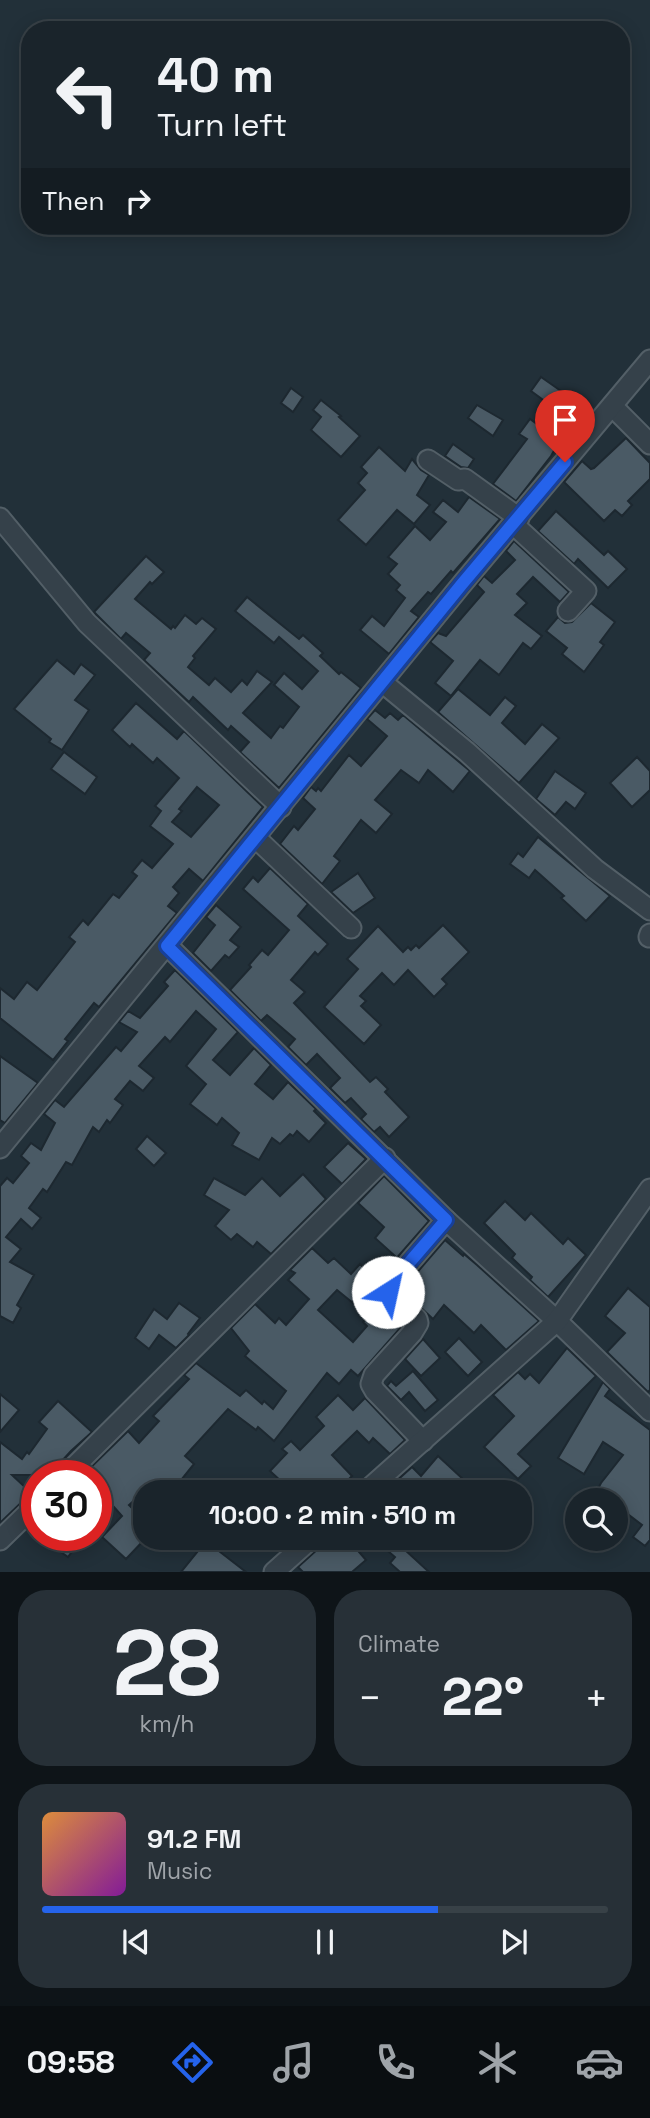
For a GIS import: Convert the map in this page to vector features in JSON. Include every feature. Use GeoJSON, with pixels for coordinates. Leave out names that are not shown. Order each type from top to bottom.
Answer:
{"type":"FeatureCollection","features":[{"type":"Feature","properties":{"kind":"street"},"geometry":{"type":"LineString","coordinates":[[0,1148],[650,360]]}},
{"type":"Feature","properties":{"kind":"street"},"geometry":{"type":"LineString","coordinates":[[612,405],[650,444]]}},
{"type":"Feature","properties":{"kind":"street"},"geometry":{"type":"LineString","coordinates":[[428,460],[458,480],[465,479],[516,521],[586,591],[568,611]]}},
{"type":"Feature","properties":{"kind":"street"},"geometry":{"type":"LineString","coordinates":[[0,518],[87,623],[281,807]]}},
{"type":"Feature","properties":{"kind":"street"},"geometry":{"type":"LineString","coordinates":[[382,682],[467,751],[595,869],[650,910]]}},
{"type":"Feature","properties":{"kind":"street"},"geometry":{"type":"LineString","coordinates":[[256,838],[351,928]]}},
{"type":"Feature","properties":{"kind":"street"},"geometry":{"type":"LineString","coordinates":[[167,946],[386,1157],[446,1220],[557,1321],[650,1411]]}},
{"type":"Feature","properties":{"kind":"street"},"geometry":{"type":"LineString","coordinates":[[81,1460],[386,1157]]}},
{"type":"Feature","properties":{"kind":"street"},"geometry":{"type":"LineString","coordinates":[[379,1480],[557,1321],[650,1189]]}},
{"type":"Feature","properties":{"kind":"street"},"geometry":{"type":"LineString","coordinates":[[423,1441],[375,1391],[372,1384],[374,1375],[418,1323],[417,1319],[390,1295],[390,1285],[446,1220]]}},
{"type":"Feature","properties":{"kind":"street"},"geometry":{"type":"LineString","coordinates":[[0,1540],[21,1520]]}},
{"type":"Feature","properties":{"kind":"street"},"geometry":{"type":"LineString","coordinates":[[274,1572],[299,1550]]}},
{"type":"Feature","properties":{"kind":"building"},"geometry":{"type":"Polygon","coordinates":[[[541,377],[561,391],[556,399],[572,410],[554,435],[560,440],[551,456],[516,501],[493,484],[527,439],[519,434],[530,419],[537,424],[550,405],[531,391],[541,377]]]}},
{"type":"Feature","properties":{"kind":"building"},"geometry":{"type":"Polygon","coordinates":[[[291,388],[303,397],[293,412],[281,403],[291,388]]]}},
{"type":"Feature","properties":{"kind":"building"},"geometry":{"type":"Polygon","coordinates":[[[321,400],[360,436],[341,457],[311,430],[321,417],[313,410],[321,400]]]}},
{"type":"Feature","properties":{"kind":"building"},"geometry":{"type":"Polygon","coordinates":[[[477,405],[503,420],[493,436],[468,418],[477,405]]]}},
{"type":"Feature","properties":{"kind":"building"},"geometry":{"type":"Polygon","coordinates":[[[626,438],[650,463],[650,479],[628,501],[632,505],[622,516],[615,510],[604,521],[564,482],[582,461],[591,469],[594,468],[626,438]]]}},
{"type":"Feature","properties":{"kind":"building"},"geometry":{"type":"Polygon","coordinates":[[[453,444],[474,459],[468,468],[461,467],[445,456],[453,444]]]}},
{"type":"Feature","properties":{"kind":"building"},"geometry":{"type":"Polygon","coordinates":[[[379,447],[405,471],[412,459],[429,475],[417,495],[430,505],[414,524],[397,510],[366,545],[338,520],[365,490],[358,483],[367,473],[361,467],[379,447]]]}},
{"type":"Feature","properties":{"kind":"building"},"geometry":{"type":"Polygon","coordinates":[[[469,497],[500,519],[453,573],[451,571],[431,594],[428,592],[411,611],[419,617],[389,654],[360,630],[372,616],[384,626],[405,598],[396,590],[400,585],[388,574],[397,564],[388,557],[415,526],[430,540],[446,522],[433,512],[443,500],[458,512],[469,497]]]}},
{"type":"Feature","properties":{"kind":"building"},"geometry":{"type":"Polygon","coordinates":[[[556,511],[604,555],[608,551],[627,569],[608,588],[578,559],[574,564],[538,531],[556,511]]]}},
{"type":"Feature","properties":{"kind":"building"},"geometry":{"type":"Polygon","coordinates":[[[514,541],[569,592],[560,602],[533,577],[517,594],[527,603],[515,615],[542,636],[531,649],[523,643],[499,675],[480,660],[451,696],[435,683],[453,661],[430,642],[438,633],[446,636],[484,592],[477,585],[484,576],[492,583],[515,560],[506,551],[514,541]]]}},
{"type":"Feature","properties":{"kind":"building"},"geometry":{"type":"Polygon","coordinates":[[[146,556],[164,572],[152,584],[150,582],[135,599],[171,629],[173,626],[175,628],[185,615],[196,624],[202,618],[216,629],[193,656],[195,658],[188,667],[209,685],[215,678],[231,692],[242,680],[247,685],[257,671],[272,682],[243,713],[271,738],[280,726],[283,728],[299,707],[274,685],[284,673],[302,689],[318,671],[279,637],[274,643],[235,611],[247,597],[299,639],[303,635],[323,653],[320,656],[339,674],[341,672],[361,688],[279,788],[240,752],[249,742],[231,726],[228,730],[193,697],[189,702],[144,660],[150,653],[126,633],[121,639],[94,612],[146,556]]]}},
{"type":"Feature","properties":{"kind":"building"},"geometry":{"type":"Polygon","coordinates":[[[591,603],[615,622],[600,642],[604,645],[584,672],[562,654],[567,648],[546,631],[558,617],[565,623],[572,622],[591,603]]]}},
{"type":"Feature","properties":{"kind":"building"},"geometry":{"type":"Polygon","coordinates":[[[57,660],[74,674],[81,664],[95,675],[75,700],[89,710],[62,750],[49,742],[51,739],[14,709],[57,660]]]}},
{"type":"Feature","properties":{"kind":"building"},"geometry":{"type":"Polygon","coordinates":[[[458,689],[490,715],[505,697],[516,706],[502,723],[525,744],[542,724],[559,738],[519,783],[438,712],[458,689]]]}},
{"type":"Feature","properties":{"kind":"building"},"geometry":{"type":"Polygon","coordinates":[[[136,703],[177,739],[184,731],[263,807],[203,881],[189,869],[173,887],[179,893],[168,906],[177,913],[99,1007],[94,1003],[65,1039],[68,1041],[53,1060],[0,1018],[0,988],[14,999],[27,982],[37,990],[75,942],[69,937],[83,920],[88,925],[113,894],[119,898],[137,876],[132,872],[142,860],[152,868],[173,844],[150,826],[161,811],[155,806],[179,778],[157,758],[153,763],[112,730],[136,703]],[[197,787],[172,822],[191,837],[219,805],[197,787]]]}},
{"type":"Feature","properties":{"kind":"building"},"geometry":{"type":"Polygon","coordinates":[[[375,710],[385,718],[390,713],[398,720],[403,715],[470,771],[453,792],[428,770],[419,783],[401,770],[375,800],[392,814],[376,833],[361,820],[334,856],[340,861],[322,884],[280,844],[294,826],[298,830],[315,809],[303,798],[311,787],[321,791],[349,755],[361,766],[387,736],[367,719],[375,710]]]}},
{"type":"Feature","properties":{"kind":"building"},"geometry":{"type":"Polygon","coordinates":[[[64,752],[97,777],[85,794],[51,769],[64,752]]]}},
{"type":"Feature","properties":{"kind":"building"},"geometry":{"type":"Polygon","coordinates":[[[637,757],[650,771],[650,790],[632,807],[610,783],[637,757]]]}},
{"type":"Feature","properties":{"kind":"building"},"geometry":{"type":"Polygon","coordinates":[[[555,771],[586,793],[575,809],[566,802],[555,815],[536,799],[555,771]]]}},
{"type":"Feature","properties":{"kind":"building"},"geometry":{"type":"Polygon","coordinates":[[[538,837],[610,896],[586,921],[561,898],[564,896],[535,870],[529,878],[510,864],[518,853],[523,857],[538,837]]]}},
{"type":"Feature","properties":{"kind":"building"},"geometry":{"type":"Polygon","coordinates":[[[270,868],[308,904],[298,916],[328,944],[318,955],[315,952],[291,980],[305,992],[294,1003],[370,1082],[376,1077],[388,1089],[385,1092],[409,1117],[389,1137],[380,1127],[374,1132],[361,1119],[366,1114],[351,1098],[345,1103],[330,1088],[340,1078],[317,1054],[306,1065],[288,1047],[295,1039],[267,1015],[261,1021],[230,990],[262,950],[268,955],[289,930],[243,889],[253,877],[258,882],[270,868]]]}},
{"type":"Feature","properties":{"kind":"building"},"geometry":{"type":"Polygon","coordinates":[[[358,873],[375,898],[353,913],[331,892],[358,873]]]}},
{"type":"Feature","properties":{"kind":"building"},"geometry":{"type":"Polygon","coordinates":[[[216,905],[241,927],[230,940],[239,947],[229,958],[225,955],[211,971],[193,953],[215,925],[206,917],[216,905]]]}},
{"type":"Feature","properties":{"kind":"building"},"geometry":{"type":"Polygon","coordinates":[[[443,925],[469,952],[442,979],[447,984],[434,997],[408,970],[394,985],[382,973],[360,996],[366,1001],[361,1006],[381,1025],[364,1044],[324,1007],[358,969],[347,959],[378,926],[403,952],[416,945],[419,948],[443,925]]]}},
{"type":"Feature","properties":{"kind":"building"},"geometry":{"type":"Polygon","coordinates":[[[175,970],[238,1032],[213,1060],[230,1075],[254,1048],[271,1065],[255,1084],[273,1099],[288,1082],[316,1109],[314,1111],[326,1123],[309,1142],[297,1131],[280,1144],[272,1138],[259,1160],[232,1145],[239,1133],[222,1118],[217,1125],[190,1104],[206,1084],[186,1066],[216,1029],[196,1011],[170,1042],[165,1037],[139,1066],[154,1078],[143,1091],[130,1081],[115,1099],[123,1105],[110,1123],[107,1120],[99,1132],[93,1127],[72,1165],[66,1162],[47,1192],[43,1189],[29,1208],[41,1218],[32,1229],[21,1219],[6,1237],[21,1249],[10,1262],[34,1275],[17,1305],[21,1308],[13,1323],[0,1316],[0,1186],[7,1178],[13,1183],[29,1163],[21,1156],[31,1143],[41,1150],[55,1123],[44,1114],[55,1100],[64,1107],[116,1047],[121,1051],[137,1032],[119,1022],[128,1011],[140,1018],[168,986],[164,982],[175,970]]]}},
{"type":"Feature","properties":{"kind":"building"},"geometry":{"type":"Polygon","coordinates":[[[0,1056],[38,1083],[5,1123],[0,1120],[0,1056]]]}},
{"type":"Feature","properties":{"kind":"building"},"geometry":{"type":"Polygon","coordinates":[[[147,1136],[166,1153],[154,1166],[136,1149],[147,1136]]]}},
{"type":"Feature","properties":{"kind":"building"},"geometry":{"type":"Polygon","coordinates":[[[348,1143],[366,1159],[342,1184],[324,1167],[348,1143]]]}},
{"type":"Feature","properties":{"kind":"building"},"geometry":{"type":"Polygon","coordinates":[[[303,1174],[326,1199],[271,1254],[257,1242],[253,1247],[237,1234],[231,1240],[215,1226],[229,1210],[204,1195],[214,1178],[245,1195],[262,1178],[280,1196],[303,1174]]]}},
{"type":"Feature","properties":{"kind":"building"},"geometry":{"type":"Polygon","coordinates":[[[384,1176],[429,1221],[380,1277],[377,1275],[395,1256],[375,1238],[384,1227],[358,1203],[384,1176]]]}},
{"type":"Feature","properties":{"kind":"building"},"geometry":{"type":"Polygon","coordinates":[[[505,1201],[525,1220],[531,1213],[563,1244],[568,1238],[586,1255],[548,1297],[512,1258],[515,1254],[484,1223],[505,1201]]]}},
{"type":"Feature","properties":{"kind":"building"},"geometry":{"type":"Polygon","coordinates":[[[445,1240],[539,1321],[506,1350],[481,1325],[474,1333],[444,1305],[433,1319],[402,1290],[445,1240]]]}},
{"type":"Feature","properties":{"kind":"building"},"geometry":{"type":"Polygon","coordinates":[[[312,1248],[328,1263],[334,1258],[351,1274],[360,1264],[375,1278],[371,1282],[378,1290],[379,1300],[403,1323],[402,1326],[358,1376],[351,1370],[339,1384],[327,1373],[274,1441],[258,1427],[256,1430],[228,1409],[185,1456],[194,1464],[181,1480],[133,1480],[133,1501],[129,1505],[133,1509],[135,1550],[126,1559],[112,1546],[112,1526],[122,1516],[112,1505],[112,1460],[98,1460],[128,1431],[139,1443],[159,1421],[153,1416],[189,1379],[184,1375],[196,1363],[240,1396],[246,1390],[262,1404],[264,1401],[273,1409],[286,1391],[245,1356],[249,1351],[231,1328],[255,1304],[275,1323],[279,1318],[286,1325],[309,1299],[288,1280],[295,1273],[290,1270],[312,1248]],[[337,1290],[318,1310],[353,1342],[367,1326],[363,1322],[369,1316],[337,1290]]]}},
{"type":"Feature","properties":{"kind":"building"},"geometry":{"type":"Polygon","coordinates":[[[628,1288],[650,1307],[648,1392],[607,1352],[625,1333],[605,1316],[628,1288]]]}},
{"type":"Feature","properties":{"kind":"building"},"geometry":{"type":"Polygon","coordinates":[[[179,1303],[200,1318],[176,1348],[159,1335],[149,1349],[135,1338],[154,1309],[167,1319],[179,1303]]]}},
{"type":"Feature","properties":{"kind":"building"},"geometry":{"type":"Polygon","coordinates":[[[459,1338],[482,1362],[468,1376],[445,1352],[459,1338]]]}},
{"type":"Feature","properties":{"kind":"building"},"geometry":{"type":"Polygon","coordinates":[[[423,1339],[440,1358],[421,1376],[405,1359],[423,1339]]]}},
{"type":"Feature","properties":{"kind":"building"},"geometry":{"type":"Polygon","coordinates":[[[567,1348],[596,1376],[518,1454],[531,1466],[518,1479],[484,1447],[514,1416],[493,1395],[518,1372],[525,1379],[530,1374],[539,1383],[567,1348]]]}},
{"type":"Feature","properties":{"kind":"building"},"geometry":{"type":"Polygon","coordinates":[[[413,1371],[438,1400],[425,1411],[409,1392],[401,1400],[387,1386],[391,1381],[396,1386],[413,1371]]]}},
{"type":"Feature","properties":{"kind":"building"},"geometry":{"type":"Polygon","coordinates":[[[603,1382],[610,1389],[605,1396],[650,1430],[650,1540],[645,1546],[633,1537],[642,1525],[628,1514],[628,1488],[598,1488],[623,1455],[603,1442],[584,1474],[558,1458],[603,1382]]]}},
{"type":"Feature","properties":{"kind":"building"},"geometry":{"type":"Polygon","coordinates":[[[0,1394],[19,1410],[0,1432],[0,1394]]]}},
{"type":"Feature","properties":{"kind":"building"},"geometry":{"type":"Polygon","coordinates":[[[338,1395],[353,1410],[365,1398],[405,1440],[390,1454],[373,1438],[369,1443],[357,1431],[332,1455],[352,1476],[348,1480],[280,1480],[270,1471],[287,1453],[282,1449],[291,1441],[300,1450],[324,1426],[316,1417],[338,1395]]]}},
{"type":"Feature","properties":{"kind":"building"},"geometry":{"type":"Polygon","coordinates":[[[58,1401],[92,1432],[63,1460],[21,1460],[21,1475],[12,1475],[21,1483],[21,1503],[0,1523],[0,1442],[22,1459],[27,1452],[29,1454],[47,1429],[39,1422],[58,1401]]]}},
{"type":"Feature","properties":{"kind":"building"},"geometry":{"type":"Polygon","coordinates":[[[438,1456],[464,1480],[398,1480],[412,1467],[421,1476],[438,1456]]]}},
{"type":"Feature","properties":{"kind":"building"},"geometry":{"type":"Polygon","coordinates":[[[199,1550],[218,1550],[246,1572],[181,1572],[199,1550]]]}},
{"type":"Feature","properties":{"kind":"building"},"geometry":{"type":"Polygon","coordinates":[[[317,1550],[357,1550],[366,1560],[352,1572],[303,1572],[298,1567],[317,1550]]]}},
{"type":"Feature","properties":{"kind":"building"},"geometry":{"type":"Polygon","coordinates":[[[387,1550],[405,1550],[429,1572],[400,1572],[390,1563],[395,1557],[387,1550]]]}},
{"type":"Feature","properties":{"kind":"building"},"geometry":{"type":"Polygon","coordinates":[[[60,1551],[72,1551],[68,1557],[60,1551]]]}},
{"type":"Feature","properties":{"kind":"route"},"geometry":{"type":"LineString","coordinates":[[388,1292],[390,1285],[446,1220],[386,1157],[167,946],[565,462]]}}]}
